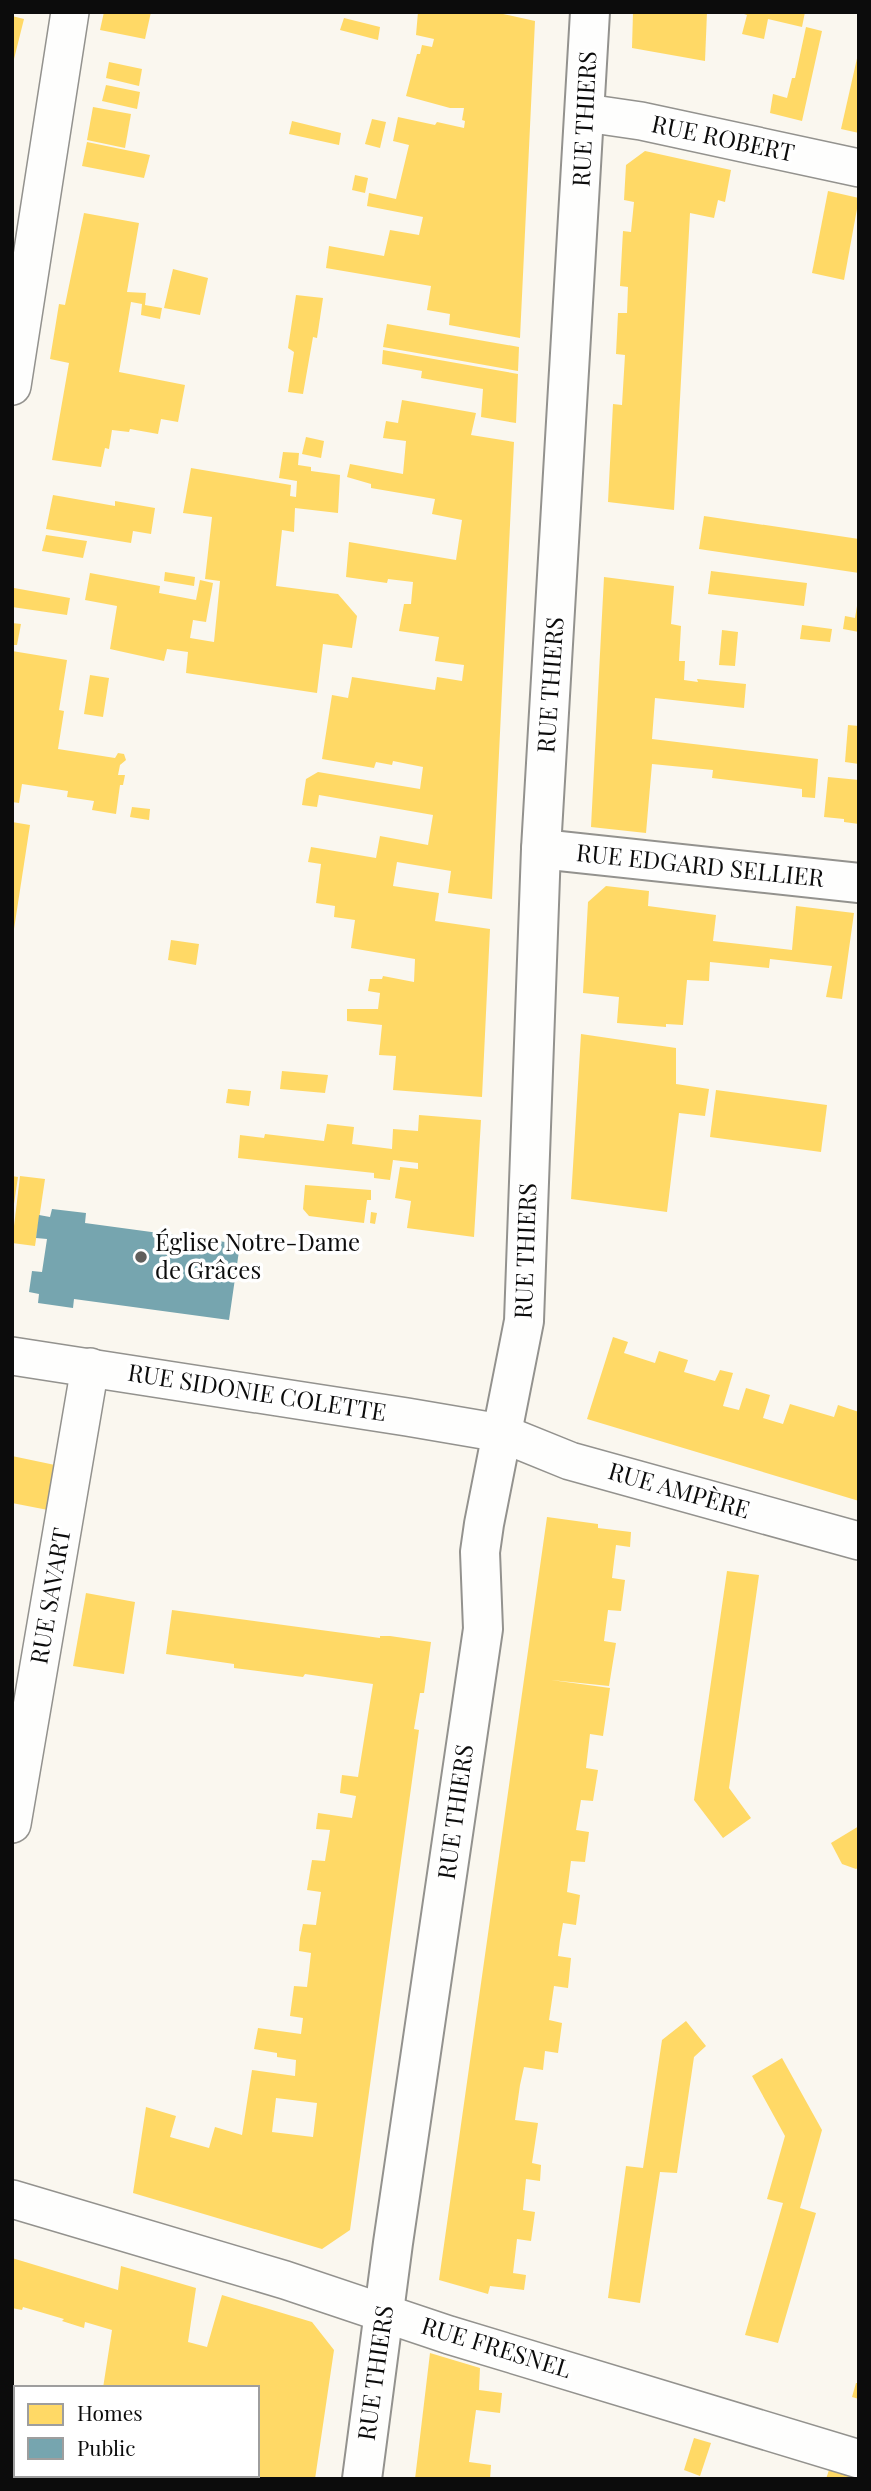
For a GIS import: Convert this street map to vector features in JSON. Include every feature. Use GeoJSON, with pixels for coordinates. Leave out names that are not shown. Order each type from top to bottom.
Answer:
{"type":"FeatureCollection","features":[{"type":"Feature","properties":{"kind":"street"},"geometry":{"type":"LineString","coordinates":[[12,386],[70,12]]}},
{"type":"Feature","properties":{"kind":"street","name":"RUE THIERS"},"geometry":{"type":"LineString","coordinates":[[362,2479],[483,1629],[480,1552],[524,1321],[541,849],[590,12]]}},
{"type":"Feature","properties":{"kind":"street","name":"RUE ROBERT"},"geometry":{"type":"LineString","coordinates":[[586,113],[641,121],[859,168]]}},
{"type":"Feature","properties":{"kind":"street","name":"RUE EDGARD SELLIER"},"geometry":{"type":"LineString","coordinates":[[541,849],[859,883]]}},
{"type":"Feature","properties":{"kind":"street","name":"RUE SIDONIE COLETTE"},"geometry":{"type":"LineString","coordinates":[[12,1356],[501,1433]]}},
{"type":"Feature","properties":{"kind":"street","name":"RUE SAVART"},"geometry":{"type":"LineString","coordinates":[[12,1824],[90,1367]]}},
{"type":"Feature","properties":{"kind":"street","name":"RUE AMPÈRE"},"geometry":{"type":"LineString","coordinates":[[501,1433],[570,1461],[859,1541]]}},
{"type":"Feature","properties":{"kind":"street","name":"RUE FRESNEL"},"geometry":{"type":"LineString","coordinates":[[12,2199],[285,2280],[859,2459]]}},
{"type":"Feature","properties":{"kind":"building: Homes"},"geometry":{"type":"Polygon","coordinates":[[[104,12],[151,12],[145,39],[100,30],[104,12]]]}},
{"type":"Feature","properties":{"kind":"building: Homes"},"geometry":{"type":"Polygon","coordinates":[[[418,12],[494,12],[535,21],[520,338],[449,325],[450,314],[427,310],[431,286],[326,268],[329,246],[384,256],[390,230],[419,235],[423,217],[367,206],[369,193],[396,199],[409,145],[393,141],[398,117],[464,128],[464,108],[450,108],[406,96],[417,54],[420,54],[422,45],[432,47],[434,39],[416,35],[418,12]]]}},
{"type":"Feature","properties":{"kind":"building: Homes"},"geometry":{"type":"Polygon","coordinates":[[[633,12],[707,12],[705,61],[632,48],[633,12]]]}},
{"type":"Feature","properties":{"kind":"building: Homes"},"geometry":{"type":"Polygon","coordinates":[[[738,12],[805,12],[802,27],[768,19],[764,39],[742,34],[747,15],[738,12]]]}},
{"type":"Feature","properties":{"kind":"building: Homes"},"geometry":{"type":"Polygon","coordinates":[[[12,16],[24,19],[13,63],[12,63],[12,16]]]}},
{"type":"Feature","properties":{"kind":"building: Homes"},"geometry":{"type":"Polygon","coordinates":[[[344,18],[380,27],[378,40],[340,30],[344,18]]]}},
{"type":"Feature","properties":{"kind":"building: Homes"},"geometry":{"type":"Polygon","coordinates":[[[806,27],[822,31],[802,121],[770,113],[773,94],[787,98],[792,78],[795,78],[806,27]]]}},
{"type":"Feature","properties":{"kind":"building: Homes"},"geometry":{"type":"Polygon","coordinates":[[[859,54],[859,133],[841,129],[859,54]]]}},
{"type":"Feature","properties":{"kind":"building: Homes"},"geometry":{"type":"Polygon","coordinates":[[[109,62],[142,69],[139,86],[106,78],[109,62]]]}},
{"type":"Feature","properties":{"kind":"building: Homes"},"geometry":{"type":"Polygon","coordinates":[[[106,85],[140,92],[137,109],[102,101],[106,85]]]}},
{"type":"Feature","properties":{"kind":"building: Homes"},"geometry":{"type":"Polygon","coordinates":[[[93,107],[131,114],[125,148],[87,140],[93,107]]]}},
{"type":"Feature","properties":{"kind":"building: Homes"},"geometry":{"type":"Polygon","coordinates":[[[372,119],[386,122],[380,148],[365,144],[372,119]]]}},
{"type":"Feature","properties":{"kind":"building: Homes"},"geometry":{"type":"Polygon","coordinates":[[[292,121],[341,133],[339,145],[289,134],[292,121]]]}},
{"type":"Feature","properties":{"kind":"building: Homes"},"geometry":{"type":"Polygon","coordinates":[[[87,142],[150,155],[144,178],[82,166],[87,142]]]}},
{"type":"Feature","properties":{"kind":"building: Homes"},"geometry":{"type":"Polygon","coordinates":[[[645,151],[731,170],[725,202],[718,200],[714,218],[690,213],[674,510],[608,502],[613,404],[622,405],[625,355],[616,354],[618,313],[627,313],[628,287],[620,286],[623,231],[631,232],[634,202],[624,200],[626,165],[645,151]]]}},
{"type":"Feature","properties":{"kind":"building: Homes"},"geometry":{"type":"Polygon","coordinates":[[[355,175],[368,178],[365,193],[352,190],[355,175]]]}},
{"type":"Feature","properties":{"kind":"building: Homes"},"geometry":{"type":"Polygon","coordinates":[[[828,191],[859,198],[844,280],[812,273],[828,191]]]}},
{"type":"Feature","properties":{"kind":"building: Homes"},"geometry":{"type":"Polygon","coordinates":[[[84,213],[139,223],[127,292],[146,293],[145,305],[162,308],[160,319],[141,315],[142,304],[131,302],[119,372],[185,385],[178,422],[161,419],[158,434],[130,429],[129,432],[112,430],[109,449],[105,448],[101,467],[52,460],[69,363],[50,359],[59,304],[65,305],[84,213]]]}},
{"type":"Feature","properties":{"kind":"building: Homes"},"geometry":{"type":"Polygon","coordinates":[[[173,269],[208,278],[200,315],[164,308],[173,269]]]}},
{"type":"Feature","properties":{"kind":"building: Homes"},"geometry":{"type":"Polygon","coordinates":[[[296,295],[323,298],[317,338],[313,337],[303,394],[288,392],[294,352],[288,348],[296,295]]]}},
{"type":"Feature","properties":{"kind":"building: Homes"},"geometry":{"type":"Polygon","coordinates":[[[387,324],[519,347],[518,371],[383,347],[387,324]]]}},
{"type":"Feature","properties":{"kind":"building: Homes"},"geometry":{"type":"Polygon","coordinates":[[[383,350],[518,374],[516,423],[481,417],[483,389],[421,378],[422,371],[382,364],[383,350]]]}},
{"type":"Feature","properties":{"kind":"building: Homes"},"geometry":{"type":"Polygon","coordinates":[[[402,400],[476,413],[471,435],[514,442],[492,899],[448,893],[451,871],[397,862],[393,886],[439,893],[435,921],[490,929],[482,1097],[393,1090],[396,1056],[379,1055],[382,1025],[347,1021],[347,1009],[378,1009],[380,993],[368,991],[370,979],[382,979],[383,976],[414,982],[415,959],[351,948],[355,920],[334,917],[335,906],[316,903],[321,864],[308,862],[311,847],[376,858],[380,836],[428,845],[433,815],[319,795],[317,807],[302,805],[306,779],[318,772],[420,789],[423,767],[393,761],[392,765],[376,762],[374,768],[322,759],[332,695],[348,698],[352,677],[435,690],[437,677],[462,681],[464,665],[435,661],[439,637],[399,631],[404,604],[411,604],[413,582],[388,579],[387,583],[346,577],[349,542],[456,560],[462,520],[432,514],[435,499],[371,488],[371,484],[347,477],[350,464],[403,474],[406,441],[383,438],[386,421],[398,423],[402,400]]]}},
{"type":"Feature","properties":{"kind":"building: Homes"},"geometry":{"type":"Polygon","coordinates":[[[306,437],[324,441],[321,458],[302,454],[306,437]]]}},
{"type":"Feature","properties":{"kind":"building: Homes"},"geometry":{"type":"Polygon","coordinates":[[[283,452],[299,453],[298,465],[311,467],[311,471],[340,475],[338,513],[295,508],[294,532],[282,530],[276,586],[338,594],[357,616],[352,648],[323,644],[317,693],[186,673],[188,652],[167,649],[164,661],[110,649],[117,606],[85,600],[90,573],[160,586],[159,593],[196,600],[200,580],[213,583],[206,622],[193,620],[190,638],[214,642],[220,581],[205,579],[212,517],[183,513],[191,468],[291,485],[290,496],[296,497],[297,481],[279,478],[283,452]]]}},
{"type":"Feature","properties":{"kind":"building: Homes"},"geometry":{"type":"Polygon","coordinates":[[[53,495],[115,506],[115,501],[155,508],[151,534],[133,531],[131,543],[46,529],[53,495]]]}},
{"type":"Feature","properties":{"kind":"building: Homes"},"geometry":{"type":"Polygon","coordinates":[[[704,516],[859,539],[859,573],[699,549],[704,516]]]}},
{"type":"Feature","properties":{"kind":"building: Homes"},"geometry":{"type":"Polygon","coordinates":[[[46,535],[87,541],[83,558],[42,551],[46,535]]]}},
{"type":"Feature","properties":{"kind":"building: Homes"},"geometry":{"type":"Polygon","coordinates":[[[711,571],[807,583],[804,606],[708,594],[711,571]]]}},
{"type":"Feature","properties":{"kind":"building: Homes"},"geometry":{"type":"Polygon","coordinates":[[[165,572],[195,577],[194,586],[164,581],[165,572]]]}},
{"type":"Feature","properties":{"kind":"building: Homes"},"geometry":{"type":"Polygon","coordinates":[[[604,577],[674,586],[671,624],[681,626],[679,661],[685,661],[684,680],[746,684],[744,708],[655,698],[652,739],[818,759],[815,798],[802,797],[802,789],[712,778],[713,770],[652,764],[646,833],[591,827],[604,577]]]}},
{"type":"Feature","properties":{"kind":"building: Homes"},"geometry":{"type":"Polygon","coordinates":[[[14,588],[70,598],[67,615],[12,607],[14,588]]]}},
{"type":"Feature","properties":{"kind":"building: Homes"},"geometry":{"type":"Polygon","coordinates":[[[857,606],[859,632],[843,629],[845,616],[855,618],[857,606]]]}},
{"type":"Feature","properties":{"kind":"building: Homes"},"geometry":{"type":"Polygon","coordinates":[[[12,623],[21,624],[17,645],[12,645],[12,623]]]}},
{"type":"Feature","properties":{"kind":"building: Homes"},"geometry":{"type":"Polygon","coordinates":[[[802,625],[832,629],[830,642],[800,639],[802,625]]]}},
{"type":"Feature","properties":{"kind":"building: Homes"},"geometry":{"type":"Polygon","coordinates":[[[722,630],[738,632],[735,666],[719,665],[722,630]]]}},
{"type":"Feature","properties":{"kind":"building: Homes"},"geometry":{"type":"Polygon","coordinates":[[[12,651],[67,660],[59,710],[64,711],[58,749],[115,758],[118,753],[124,754],[126,760],[120,765],[118,775],[125,775],[123,785],[120,785],[116,814],[92,810],[94,801],[67,797],[68,791],[22,784],[19,803],[12,802],[12,651]]]}},
{"type":"Feature","properties":{"kind":"building: Homes"},"geometry":{"type":"Polygon","coordinates":[[[90,675],[109,678],[103,717],[84,714],[90,675]]]}},
{"type":"Feature","properties":{"kind":"building: Homes"},"geometry":{"type":"Polygon","coordinates":[[[848,725],[859,726],[859,764],[845,762],[848,725]]]}},
{"type":"Feature","properties":{"kind":"building: Homes"},"geometry":{"type":"Polygon","coordinates":[[[828,777],[859,780],[859,824],[824,817],[828,777]]]}},
{"type":"Feature","properties":{"kind":"building: Homes"},"geometry":{"type":"Polygon","coordinates":[[[132,807],[150,809],[149,820],[130,817],[132,807]]]}},
{"type":"Feature","properties":{"kind":"building: Homes"},"geometry":{"type":"Polygon","coordinates":[[[12,822],[30,825],[14,929],[12,929],[12,822]]]}},
{"type":"Feature","properties":{"kind":"building: Homes"},"geometry":{"type":"Polygon","coordinates":[[[606,886],[649,891],[648,906],[716,915],[713,941],[792,950],[796,906],[854,913],[842,999],[826,997],[832,966],[770,959],[769,968],[710,962],[709,981],[687,980],[683,1025],[666,1024],[666,1027],[617,1023],[619,997],[583,993],[588,902],[606,886]]]}},
{"type":"Feature","properties":{"kind":"building: Homes"},"geometry":{"type":"Polygon","coordinates":[[[171,940],[199,944],[196,965],[168,960],[171,940]]]}},
{"type":"Feature","properties":{"kind":"building: Homes"},"geometry":{"type":"Polygon","coordinates":[[[581,1034],[676,1048],[676,1084],[709,1089],[705,1116],[679,1113],[667,1212],[571,1199],[581,1034]]]}},
{"type":"Feature","properties":{"kind":"building: Homes"},"geometry":{"type":"Polygon","coordinates":[[[282,1071],[328,1075],[325,1093],[280,1089],[282,1071]]]}},
{"type":"Feature","properties":{"kind":"building: Homes"},"geometry":{"type":"Polygon","coordinates":[[[228,1089],[251,1091],[249,1106],[226,1103],[228,1089]]]}},
{"type":"Feature","properties":{"kind":"building: Homes"},"geometry":{"type":"Polygon","coordinates":[[[716,1090],[827,1105],[821,1152],[710,1137],[716,1090]]]}},
{"type":"Feature","properties":{"kind":"building: Homes"},"geometry":{"type":"Polygon","coordinates":[[[419,1115],[481,1120],[474,1237],[407,1228],[411,1201],[395,1198],[400,1167],[418,1169],[418,1163],[393,1160],[390,1180],[374,1178],[374,1173],[238,1158],[240,1135],[264,1138],[265,1134],[324,1141],[327,1124],[354,1127],[352,1144],[392,1149],[393,1129],[418,1131],[419,1115]]]}},
{"type":"Feature","properties":{"kind":"building: Homes"},"geometry":{"type":"Polygon","coordinates":[[[12,1176],[18,1177],[14,1204],[12,1204],[12,1176]]]}},
{"type":"Feature","properties":{"kind":"building: Homes"},"geometry":{"type":"Polygon","coordinates":[[[20,1176],[45,1179],[35,1246],[12,1243],[20,1176]]]}},
{"type":"Feature","properties":{"kind":"building: Homes"},"geometry":{"type":"Polygon","coordinates":[[[305,1185],[371,1190],[364,1223],[309,1216],[303,1209],[305,1185]]]}},
{"type":"Feature","properties":{"kind":"building: Homes"},"geometry":{"type":"Polygon","coordinates":[[[371,1212],[377,1213],[375,1224],[370,1223],[371,1212]]]}},
{"type":"Feature","properties":{"kind":"building: Homes"},"geometry":{"type":"Polygon","coordinates":[[[613,1337],[628,1342],[624,1353],[655,1363],[659,1351],[688,1360],[684,1372],[715,1381],[720,1370],[733,1373],[723,1406],[739,1410],[746,1388],[770,1395],[763,1418],[783,1424],[790,1404],[834,1417],[838,1405],[859,1412],[859,1501],[587,1419],[613,1337]]]}},
{"type":"Feature","properties":{"kind":"building: Homes"},"geometry":{"type":"Polygon","coordinates":[[[12,1456],[55,1465],[48,1510],[12,1503],[12,1456]]]}},
{"type":"Feature","properties":{"kind":"building: Homes"},"geometry":{"type":"Polygon","coordinates":[[[547,1517],[631,1532],[630,1547],[616,1545],[612,1578],[625,1580],[621,1611],[608,1610],[604,1641],[616,1643],[609,1686],[551,1680],[610,1688],[603,1736],[590,1734],[586,1768],[598,1770],[593,1801],[581,1800],[576,1830],[589,1832],[585,1862],[571,1861],[567,1892],[580,1895],[576,1925],[563,1923],[560,1940],[558,1956],[571,1958],[568,1988],[554,1986],[549,2020],[562,2023],[558,2053],[545,2051],[543,2070],[524,2067],[515,2120],[538,2123],[532,2163],[541,2165],[540,2181],[526,2179],[523,2210],[535,2212],[531,2241],[517,2239],[513,2273],[526,2275],[524,2290],[490,2286],[488,2294],[439,2280],[547,1517]]]}},
{"type":"Feature","properties":{"kind":"building: Homes"},"geometry":{"type":"Polygon","coordinates":[[[727,1571],[759,1575],[729,1788],[751,1818],[723,1838],[694,1800],[727,1571]]]}},
{"type":"Feature","properties":{"kind":"building: Homes"},"geometry":{"type":"Polygon","coordinates":[[[86,1593],[135,1602],[124,1674],[73,1666],[86,1593]]]}},
{"type":"Feature","properties":{"kind":"building: Homes"},"geometry":{"type":"Polygon","coordinates":[[[172,1610],[380,1638],[390,1636],[431,1642],[424,1693],[420,1693],[414,1729],[419,1730],[350,2230],[322,2249],[133,2193],[146,2107],[176,2116],[170,2137],[209,2148],[215,2127],[242,2135],[252,2070],[295,2076],[296,2060],[254,2049],[258,2028],[301,2034],[303,2018],[290,2016],[294,1986],[307,1987],[311,1953],[299,1951],[300,1938],[303,1924],[316,1925],[321,1892],[307,1890],[312,1860],[325,1861],[330,1830],[316,1829],[318,1813],[352,1818],[356,1796],[340,1793],[342,1775],[358,1777],[373,1684],[305,1674],[303,1677],[234,1668],[234,1664],[166,1654],[172,1610]],[[276,2098],[272,2132],[313,2137],[317,2103],[276,2098]]]}},
{"type":"Feature","properties":{"kind":"building: Homes"},"geometry":{"type":"Polygon","coordinates":[[[859,1826],[859,1867],[856,1869],[842,1864],[831,1843],[859,1826]]]}},
{"type":"Feature","properties":{"kind":"building: Homes"},"geometry":{"type":"Polygon","coordinates":[[[686,2021],[706,2046],[694,2057],[677,2173],[660,2172],[640,2303],[608,2298],[626,2166],[643,2168],[662,2040],[686,2021]]]}},
{"type":"Feature","properties":{"kind":"building: Homes"},"geometry":{"type":"Polygon","coordinates":[[[782,2058],[822,2130],[800,2208],[816,2213],[778,2343],[745,2335],[783,2203],[767,2199],[785,2136],[752,2076],[782,2058]]]}},
{"type":"Feature","properties":{"kind":"building: Homes"},"geometry":{"type":"Polygon","coordinates":[[[12,2258],[118,2290],[121,2266],[196,2288],[188,2342],[207,2347],[222,2295],[312,2322],[334,2350],[315,2479],[139,2479],[259,2477],[259,2386],[103,2386],[112,2330],[85,2322],[84,2328],[23,2307],[22,2310],[12,2308],[12,2258]]]}},
{"type":"Feature","properties":{"kind":"building: Homes"},"geometry":{"type":"Polygon","coordinates":[[[430,2353],[480,2368],[479,2390],[502,2393],[500,2413],[476,2410],[469,2462],[491,2465],[490,2479],[415,2479],[430,2353]]]}},
{"type":"Feature","properties":{"kind":"building: Homes"},"geometry":{"type":"Polygon","coordinates":[[[856,2383],[859,2383],[859,2399],[852,2397],[856,2383]]]}},
{"type":"Feature","properties":{"kind":"building: Homes"},"geometry":{"type":"Polygon","coordinates":[[[694,2438],[711,2443],[700,2476],[684,2470],[694,2438]]]}},
{"type":"Feature","properties":{"kind":"building: Homes"},"geometry":{"type":"Polygon","coordinates":[[[829,2470],[859,2478],[859,2479],[826,2479],[829,2470]]]}},
{"type":"Feature","properties":{"kind":"building: Public","name":"Église Notre-Dame de Grâces"},"geometry":{"type":"Polygon","coordinates":[[[52,1209],[86,1213],[85,1223],[240,1244],[229,1320],[74,1299],[73,1308],[38,1303],[39,1294],[29,1292],[32,1271],[42,1272],[47,1239],[36,1238],[39,1215],[50,1217],[52,1209]]]}},
{"type":"Feature","properties":{"kind":"place","name":"Église Notre-Dame de Grâces"},"geometry":{"type":"Point","coordinates":[141,1257]}}]}
